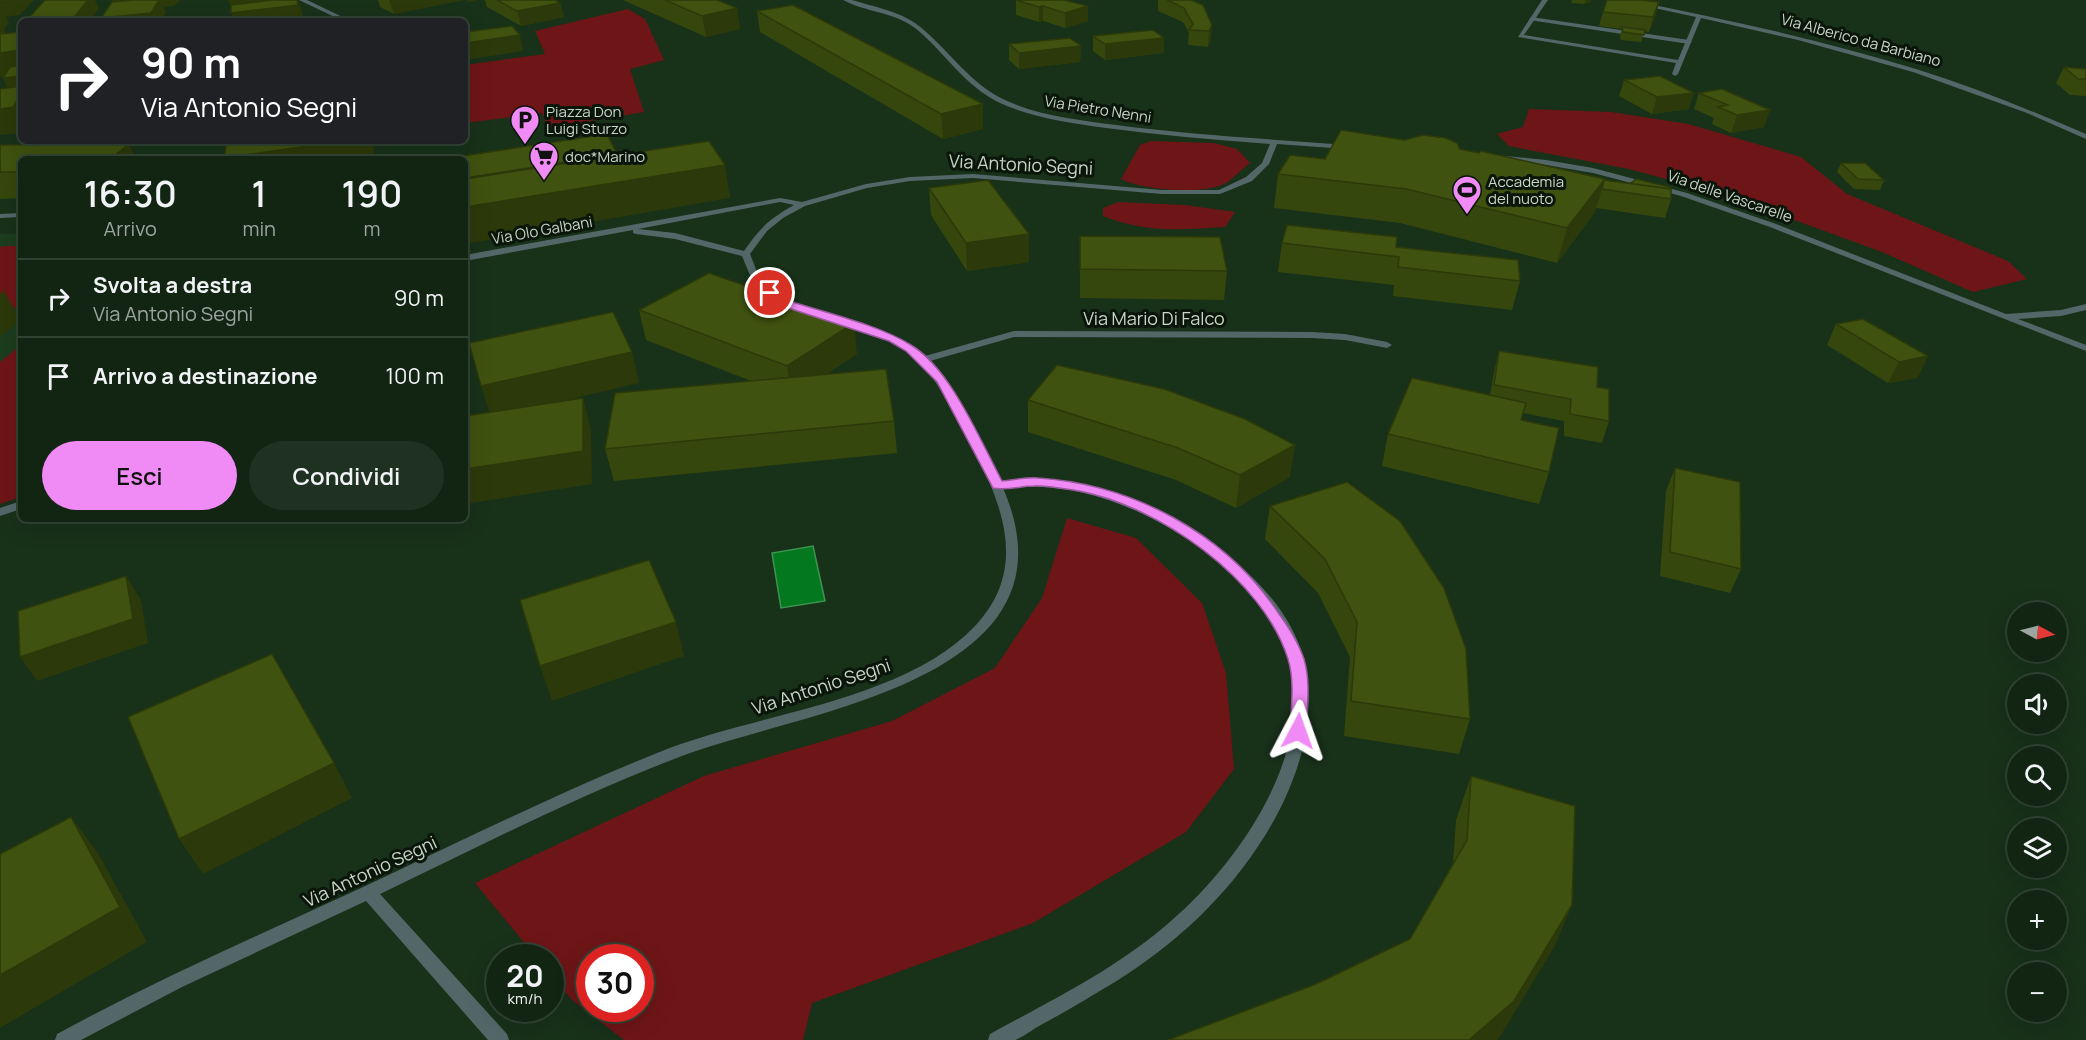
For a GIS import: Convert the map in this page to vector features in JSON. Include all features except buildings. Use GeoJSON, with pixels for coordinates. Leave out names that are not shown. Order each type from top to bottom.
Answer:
{"type":"FeatureCollection","features":[{"type":"Feature","properties":{"kind":"street"},"geometry":{"type":"LineString","coordinates":[[302,0],[341,18]]}},
{"type":"Feature","properties":{"kind":"street","name":"Via Pietro Nenni"},"geometry":{"type":"LineString","coordinates":[[846,0],[903,18],[918,28],[969,80],[1002,101],[1027,110],[1086,123],[1169,134],[1274,142]]}},
{"type":"Feature","properties":{"kind":"street"},"geometry":{"type":"LineString","coordinates":[[1545,0],[1520,36],[1680,62]]}},
{"type":"Feature","properties":{"kind":"street","name":"Via Alberico da Barbiano"},"geometry":{"type":"LineString","coordinates":[[1620,0],[1820,42],[1923,71],[2014,105],[2086,137]]}},
{"type":"Feature","properties":{"kind":"street"},"geometry":{"type":"LineString","coordinates":[[1676,74],[1699,16]]}},
{"type":"Feature","properties":{"kind":"street"},"geometry":{"type":"LineString","coordinates":[[1531,19],[1689,42]]}},
{"type":"Feature","properties":{"kind":"street"},"geometry":{"type":"LineString","coordinates":[[1274,142],[1356,147]]}},
{"type":"Feature","properties":{"kind":"street","name":"Via Antonio Segni"},"geometry":{"type":"LineString","coordinates":[[746,254],[764,230],[780,216],[802,204],[831,194],[910,179],[973,176],[1162,192],[1220,192],[1249,179],[1265,164],[1274,142]]}},
{"type":"Feature","properties":{"kind":"street","name":"Via delle Vascarelle"},"geometry":{"type":"LineString","coordinates":[[1492,157],[1577,167],[1669,189],[1786,230],[2086,348]]}},
{"type":"Feature","properties":{"kind":"street","name":"Via Olo Galbani"},"geometry":{"type":"LineString","coordinates":[[468,257],[780,200],[802,204]]}},
{"type":"Feature","properties":{"kind":"street"},"geometry":{"type":"LineString","coordinates":[[0,216],[18,215]]}},
{"type":"Feature","properties":{"kind":"street"},"geometry":{"type":"LineString","coordinates":[[684,239],[675,227],[686,218]]}},
{"type":"Feature","properties":{"kind":"street","name":"Via Olo Galbani"},"geometry":{"type":"LineString","coordinates":[[623,229],[684,239],[746,254]]}},
{"type":"Feature","properties":{"kind":"street"},"geometry":{"type":"LineString","coordinates":[[746,254],[756,283],[782,302],[793,306]]}},
{"type":"Feature","properties":{"kind":"street"},"geometry":{"type":"LineString","coordinates":[[2003,317],[2061,313],[2086,307]]}},
{"type":"Feature","properties":{"kind":"street","name":"Via Antonio Segni"},"geometry":{"type":"LineString","coordinates":[[64,1040],[227,957],[579,792],[680,750],[841,703],[910,676],[946,657],[980,629],[994,612],[1012,573],[1016,548],[998,485],[942,381],[923,360],[893,338],[823,316]]}},
{"type":"Feature","properties":{"kind":"street","name":"Via Mario Di Falco"},"geometry":{"type":"LineString","coordinates":[[923,360],[1014,334],[1312,334],[1345,337],[1387,345]]}},
{"type":"Feature","properties":{"kind":"street"},"geometry":{"type":"LineString","coordinates":[[997,1040],[1115,972],[1177,927],[1225,880],[1245,855],[1278,794],[1292,759],[1298,731],[1300,705],[1297,661],[1274,614],[1238,572],[1188,531],[1148,510],[1083,488],[1036,481],[998,485]]}},
{"type":"Feature","properties":{"kind":"street"},"geometry":{"type":"LineString","coordinates":[[0,512],[18,506]]}},
{"type":"Feature","properties":{"kind":"street"},"geometry":{"type":"LineString","coordinates":[[368,892],[500,1040]]}},
{"type":"Feature","properties":{"kind":"shaded area"},"geometry":{"type":"Polygon","coordinates":[[[628,9],[645,19],[664,60],[630,69],[644,112],[548,128],[542,113],[468,123],[468,65],[545,54],[535,31],[628,9]]]}},
{"type":"Feature","properties":{"kind":"shaded area"},"geometry":{"type":"Polygon","coordinates":[[[1529,109],[1611,112],[1688,124],[1801,157],[1847,194],[2008,261],[2027,279],[1973,292],[1882,252],[1726,195],[1629,169],[1509,146],[1497,134],[1523,127],[1529,109]]]}},
{"type":"Feature","properties":{"kind":"shaded area"},"geometry":{"type":"Polygon","coordinates":[[[1151,141],[1214,143],[1237,149],[1250,163],[1224,184],[1202,189],[1172,190],[1143,186],[1121,179],[1140,145],[1151,141]]]}},
{"type":"Feature","properties":{"kind":"shaded area"},"geometry":{"type":"Polygon","coordinates":[[[1118,202],[1185,205],[1235,212],[1225,227],[1148,228],[1103,216],[1103,208],[1118,202]]]}},
{"type":"Feature","properties":{"kind":"shaded area"},"geometry":{"type":"Polygon","coordinates":[[[0,234],[18,234],[18,347],[0,362],[0,234]]]}},
{"type":"Feature","properties":{"kind":"shaded area"},"geometry":{"type":"Polygon","coordinates":[[[18,246],[18,306],[0,318],[0,247],[18,246]]]}},
{"type":"Feature","properties":{"kind":"shaded area"},"geometry":{"type":"Polygon","coordinates":[[[18,347],[18,498],[0,504],[0,362],[18,347]]]}},
{"type":"Feature","properties":{"kind":"shaded area"},"geometry":{"type":"Polygon","coordinates":[[[1067,518],[1136,538],[1202,603],[1226,673],[1234,769],[1186,832],[1033,923],[812,1003],[803,1040],[624,1040],[601,1022],[654,1022],[654,944],[576,944],[576,1003],[564,991],[564,944],[525,944],[475,883],[704,776],[892,721],[995,668],[1042,598],[1067,518]]]}},
{"type":"Feature","properties":{"kind":"shaded area"},"geometry":{"type":"Polygon","coordinates":[[[813,546],[825,601],[781,608],[772,553],[813,546]]]}},
{"type":"Feature","properties":{"kind":"place","name":"Piazza Don Luigi Sturzo"},"geometry":{"type":"Point","coordinates":[525,146]}},
{"type":"Feature","properties":{"kind":"place","name":"doc*Marino"},"geometry":{"type":"Point","coordinates":[544,182]}},
{"type":"Feature","properties":{"kind":"place","name":"Accademia del nuoto"},"geometry":{"type":"Point","coordinates":[1467,216]}},
{"type":"Feature","properties":{"kind":"route"},"geometry":{"type":"LineString","coordinates":[[770,293],[782,302],[893,338],[910,349],[942,381],[998,485],[1036,481],[1083,488],[1126,501],[1188,531],[1222,558],[1256,590],[1274,614],[1288,639],[1297,661],[1300,683],[1298,731]]}}]}
